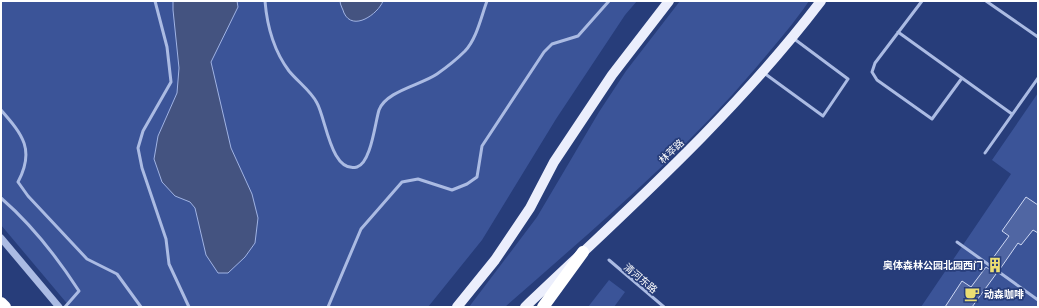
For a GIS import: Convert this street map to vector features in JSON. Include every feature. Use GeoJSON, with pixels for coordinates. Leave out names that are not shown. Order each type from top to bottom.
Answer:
{"type":"FeatureCollection","features":[{"type":"Feature","properties":{"kind":"highway"},"geometry":{"type":"LineString","coordinates":[[543,307],[583,252]]}},
{"type":"Feature","properties":{"kind":"highway"},"geometry":{"type":"LineString","coordinates":[[1,303],[5,307]]}},
{"type":"Feature","properties":{"kind":"main road"},"geometry":{"type":"LineString","coordinates":[[457,307],[495,260],[530,208],[554,162],[612,75],[669,1]]}},
{"type":"Feature","properties":{"kind":"main road","name":"林萃路"},"geometry":{"type":"LineString","coordinates":[[525,307],[699,142],[764,73],[822,1]]}},
{"type":"Feature","properties":{"kind":"street"},"geometry":{"type":"LineString","coordinates":[[1,238],[59,307]]}},
{"type":"Feature","properties":{"kind":"lane"},"geometry":{"type":"LineString","coordinates":[[155,1],[167,47],[171,82],[143,131],[138,148],[142,168],[166,239],[168,264],[189,307]]}},
{"type":"Feature","properties":{"kind":"lane"},"geometry":{"type":"LineString","coordinates":[[265,1],[266,17],[271,37],[289,71],[317,102],[338,160],[349,167],[358,167],[366,160],[380,108],[390,96],[437,74],[466,50],[473,39],[487,1]]}},
{"type":"Feature","properties":{"kind":"lane"},"geometry":{"type":"LineString","coordinates":[[328,307],[361,229],[391,193],[402,182],[418,179],[452,190],[467,184],[477,177],[482,146],[544,52],[552,44],[578,36],[609,1]]}},
{"type":"Feature","properties":{"kind":"lane"},"geometry":{"type":"LineString","coordinates":[[922,1],[875,63],[872,72],[877,80],[932,119],[962,78]]}},
{"type":"Feature","properties":{"kind":"lane"},"geometry":{"type":"LineString","coordinates":[[986,1],[1038,37]]}},
{"type":"Feature","properties":{"kind":"lane"},"geometry":{"type":"LineString","coordinates":[[898,32],[1012,114]]}},
{"type":"Feature","properties":{"kind":"lane"},"geometry":{"type":"LineString","coordinates":[[764,73],[823,116],[848,79],[793,38]]}},
{"type":"Feature","properties":{"kind":"lane"},"geometry":{"type":"LineString","coordinates":[[985,153],[1038,78]]}},
{"type":"Feature","properties":{"kind":"lane"},"geometry":{"type":"LineString","coordinates":[[1,110],[16,126],[26,144],[26,168],[18,182],[28,196],[87,259],[117,274],[142,307]]}},
{"type":"Feature","properties":{"kind":"lane"},"geometry":{"type":"LineString","coordinates":[[1,198],[21,216],[70,276],[79,291],[64,307]]}},
{"type":"Feature","properties":{"kind":"lane"},"geometry":{"type":"LineString","coordinates":[[957,242],[1038,300]]}},
{"type":"Feature","properties":{"kind":"lane","name":"清河东路"},"geometry":{"type":"LineString","coordinates":[[609,260],[664,307]]}},
{"type":"Feature","properties":{"kind":"shaded area"},"geometry":{"type":"Polygon","coordinates":[[[1,1],[637,1],[625,15],[556,119],[482,240],[428,307],[70,307],[1,225],[1,1]]]}},
{"type":"Feature","properties":{"kind":"shaded area"},"geometry":{"type":"Polygon","coordinates":[[[173,1],[237,1],[238,7],[211,62],[231,148],[252,194],[258,218],[255,243],[245,257],[228,273],[218,273],[206,255],[195,208],[190,202],[175,196],[162,182],[154,159],[158,136],[177,93],[179,68],[173,1]]]}},
{"type":"Feature","properties":{"kind":"shaded area"},"geometry":{"type":"Polygon","coordinates":[[[340,1],[383,1],[371,16],[359,21],[353,21],[344,13],[340,1]]]}},
{"type":"Feature","properties":{"kind":"shaded area"},"geometry":{"type":"Polygon","coordinates":[[[680,1],[809,1],[796,19],[726,102],[634,193],[602,222],[505,307],[469,307],[537,217],[599,112],[626,71],[680,1]]]}},
{"type":"Feature","properties":{"kind":"shaded area"},"geometry":{"type":"Polygon","coordinates":[[[1038,93],[1038,307],[921,307],[1011,174],[992,160],[1038,93]]]}},
{"type":"Feature","properties":{"kind":"shaded area"},"geometry":{"type":"Polygon","coordinates":[[[609,280],[625,292],[614,307],[588,307],[609,280]]]}},
{"type":"Feature","properties":{"kind":"building"},"geometry":{"type":"Polygon","coordinates":[[[1026,197],[1038,205],[1038,233],[1033,230],[1021,245],[1018,243],[1000,269],[990,262],[1009,236],[1002,231],[1026,197]]]}},
{"type":"Feature","properties":{"kind":"building"},"geometry":{"type":"Polygon","coordinates":[[[986,267],[996,274],[972,307],[945,307],[962,281],[971,287],[986,267]]]}},
{"type":"Feature","properties":{"kind":"place","name":"奥体森林公园北园西门"},"geometry":{"type":"Point","coordinates":[995,265]}},
{"type":"Feature","properties":{"kind":"place","name":"动森咖啡"},"geometry":{"type":"Point","coordinates":[972,294]}}]}
